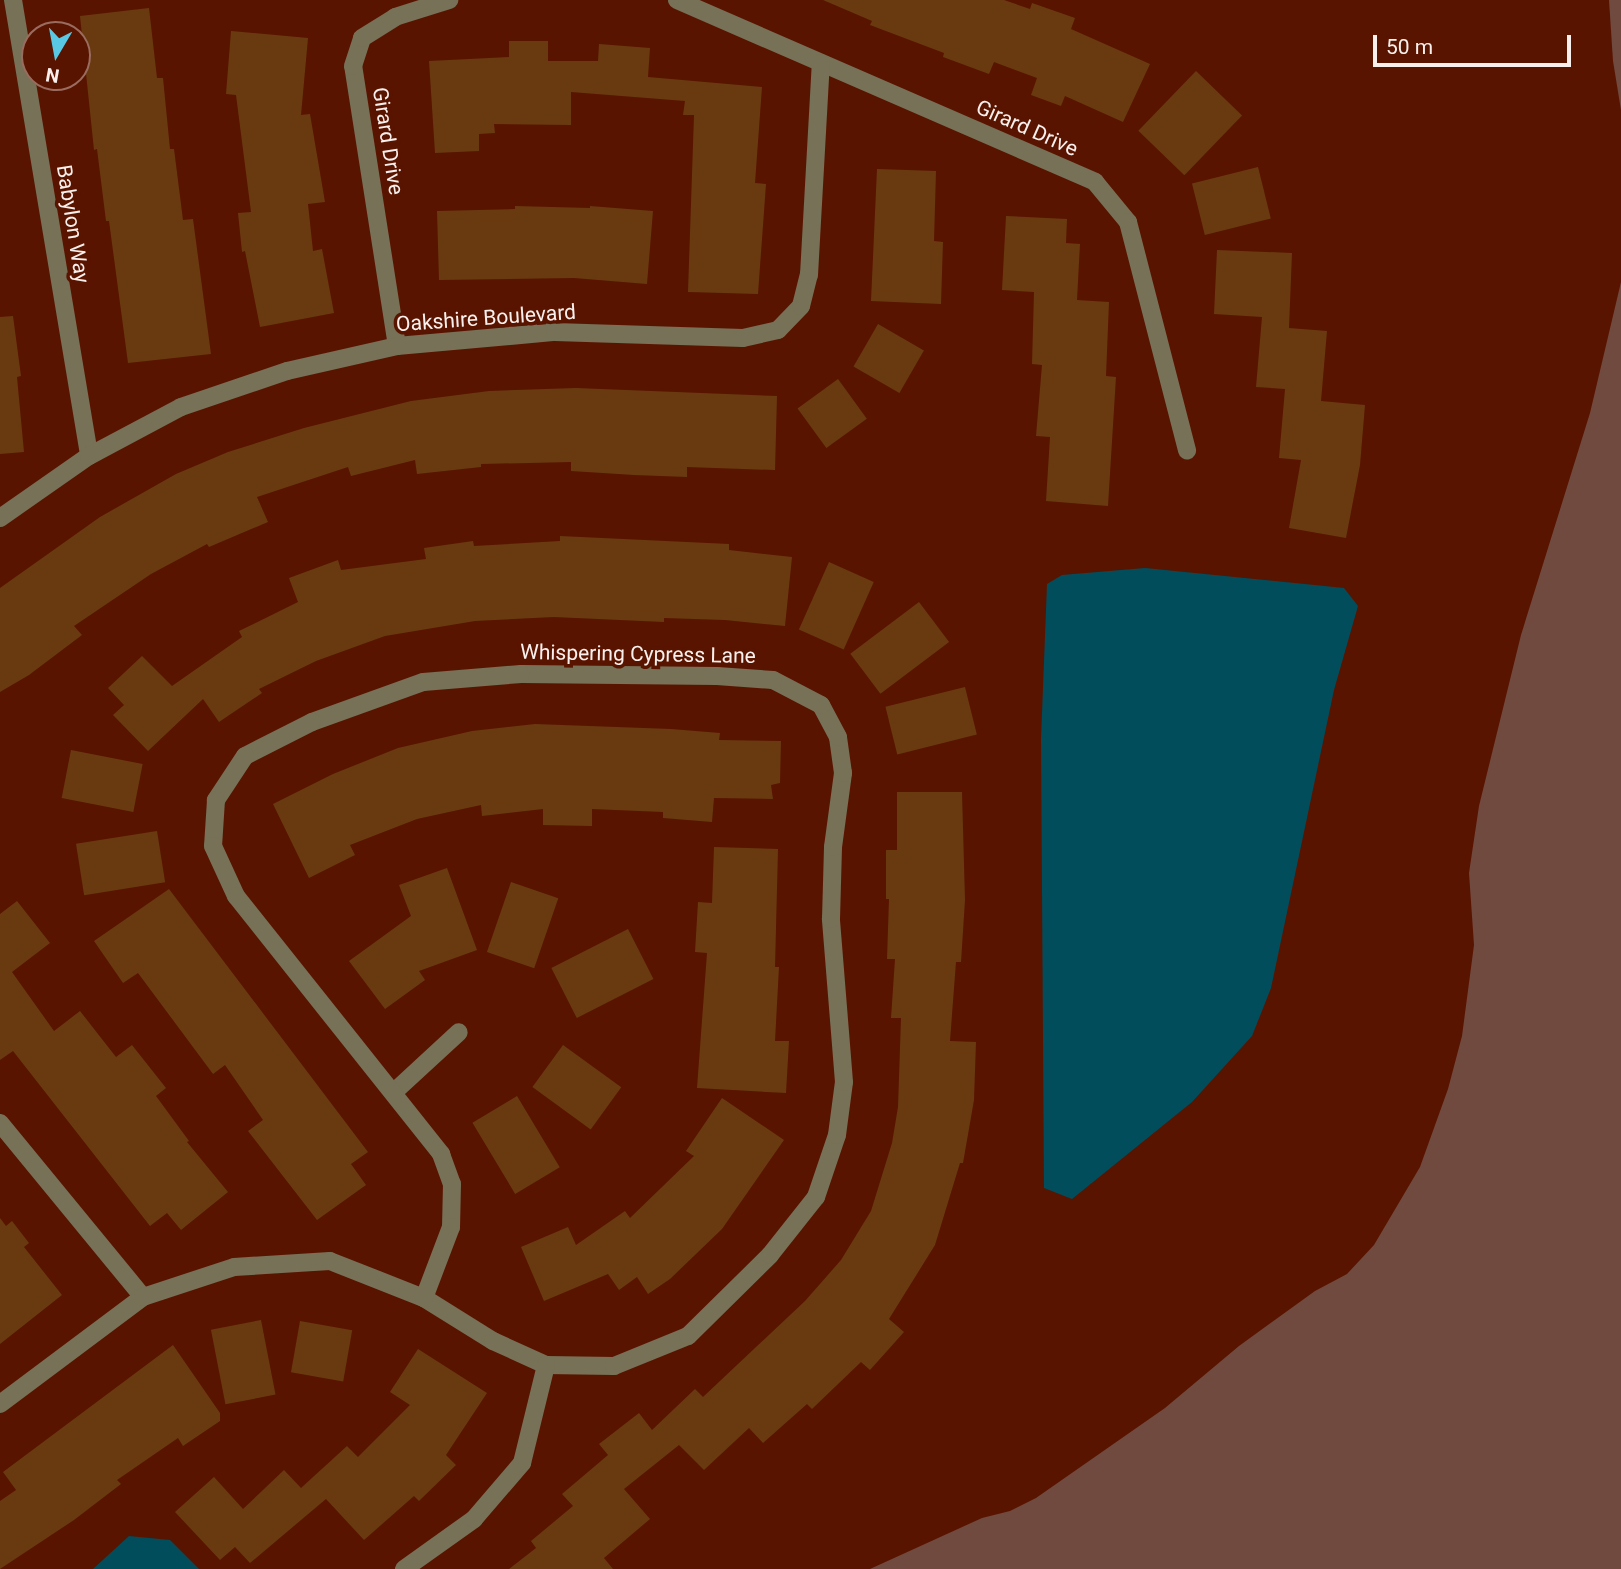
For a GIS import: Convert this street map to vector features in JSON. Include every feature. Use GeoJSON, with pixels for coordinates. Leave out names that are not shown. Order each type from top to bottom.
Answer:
{"type":"FeatureCollection","features":[{"type":"Feature","properties":{"kind":"street","name":"Babylon Way"},"geometry":{"type":"LineString","coordinates":[[13,0],[89,456]]}},
{"type":"Feature","properties":{"kind":"street","name":"Girard Drive"},"geometry":{"type":"LineString","coordinates":[[397,346],[353,66],[362,38],[395,17],[449,0]]}},
{"type":"Feature","properties":{"kind":"street","name":"Girard Drive"},"geometry":{"type":"LineString","coordinates":[[677,0],[1095,182],[1128,222],[1187,450]]}},
{"type":"Feature","properties":{"kind":"street","name":"Oakshire Boulevard"},"geometry":{"type":"LineString","coordinates":[[0,518],[89,456],[181,407],[286,371],[397,346],[555,332],[743,338],[779,330],[802,306],[810,275],[821,63]]}},
{"type":"Feature","properties":{"kind":"street","name":"Whispering Cypress Lane"},"geometry":{"type":"LineString","coordinates":[[0,1404],[143,1297],[234,1267],[330,1261],[424,1298],[493,1341],[546,1365],[614,1366],[688,1336],[770,1255],[816,1197],[837,1135],[844,1082],[835,1004],[831,919],[833,847],[843,773],[838,737],[821,705],[773,680],[717,676],[521,674],[422,682],[312,722],[245,756],[216,800],[212,846],[236,896],[442,1154],[452,1184],[452,1227],[424,1298]]}},
{"type":"Feature","properties":{"kind":"street"},"geometry":{"type":"LineString","coordinates":[[394,1092],[459,1032]]}},
{"type":"Feature","properties":{"kind":"street"},"geometry":{"type":"LineString","coordinates":[[0,1123],[143,1297]]}},
{"type":"Feature","properties":{"kind":"street"},"geometry":{"type":"LineString","coordinates":[[404,1569],[474,1519],[522,1463],[546,1365]]}},
{"type":"Feature","properties":{"kind":"shaded area"},"geometry":{"type":"Polygon","coordinates":[[[1609,0],[1621,0],[1621,110],[1613,61],[1609,0]]]}},
{"type":"Feature","properties":{"kind":"shaded area"},"geometry":{"type":"Polygon","coordinates":[[[1621,282],[1621,1569],[870,1569],[982,1518],[1010,1511],[1036,1498],[1165,1408],[1239,1346],[1315,1291],[1347,1274],[1374,1245],[1420,1167],[1448,1089],[1462,1036],[1474,945],[1469,873],[1479,806],[1521,635],[1590,413],[1621,282]]]}},
{"type":"Feature","properties":{"kind":"water"},"geometry":{"type":"Polygon","coordinates":[[[1145,568],[1344,588],[1358,606],[1334,690],[1271,988],[1252,1036],[1192,1102],[1072,1199],[1044,1188],[1041,739],[1047,584],[1062,575],[1145,568]]]}},
{"type":"Feature","properties":{"kind":"water"},"geometry":{"type":"Polygon","coordinates":[[[129,1536],[170,1540],[199,1569],[93,1569],[129,1536]]]}},
{"type":"Feature","properties":{"kind":"building"},"geometry":{"type":"Polygon","coordinates":[[[823,0],[1004,0],[1030,9],[1032,3],[1075,18],[1071,29],[1150,64],[1123,122],[1065,96],[1061,106],[1031,95],[1037,78],[994,62],[989,74],[943,57],[944,53],[870,25],[872,21],[823,0]]]}},
{"type":"Feature","properties":{"kind":"building"},"geometry":{"type":"Polygon","coordinates":[[[149,8],[157,78],[163,78],[170,149],[174,149],[183,220],[193,219],[211,354],[128,363],[109,221],[106,221],[97,149],[94,150],[88,91],[91,91],[91,21],[81,21],[80,16],[149,8]]]}},
{"type":"Feature","properties":{"kind":"building"},"geometry":{"type":"Polygon","coordinates":[[[231,31],[308,38],[301,115],[310,114],[325,202],[308,204],[313,251],[322,249],[334,313],[260,327],[245,251],[242,252],[238,213],[251,212],[236,95],[226,94],[231,31]]]}},
{"type":"Feature","properties":{"kind":"building"},"geometry":{"type":"Polygon","coordinates":[[[509,41],[548,41],[548,61],[598,61],[599,44],[650,48],[648,77],[762,87],[755,183],[766,184],[758,294],[688,292],[694,115],[683,115],[685,101],[571,92],[571,125],[494,124],[495,133],[479,134],[479,151],[435,153],[429,61],[509,57],[509,41]]]}},
{"type":"Feature","properties":{"kind":"building"},"geometry":{"type":"Polygon","coordinates":[[[1196,71],[1242,115],[1184,175],[1138,131],[1196,71]]]}},
{"type":"Feature","properties":{"kind":"building"},"geometry":{"type":"Polygon","coordinates":[[[1258,167],[1271,218],[1205,235],[1192,183],[1258,167]]]}},
{"type":"Feature","properties":{"kind":"building"},"geometry":{"type":"Polygon","coordinates":[[[877,169],[936,171],[934,241],[943,242],[941,304],[871,301],[877,169]]]}},
{"type":"Feature","properties":{"kind":"building"},"geometry":{"type":"Polygon","coordinates":[[[515,206],[590,206],[653,211],[647,284],[574,278],[439,280],[437,211],[515,209],[515,206]]]}},
{"type":"Feature","properties":{"kind":"building"},"geometry":{"type":"Polygon","coordinates":[[[1006,216],[1067,219],[1066,243],[1080,244],[1077,300],[1109,302],[1106,376],[1116,377],[1108,506],[1046,501],[1050,437],[1036,436],[1042,365],[1032,364],[1034,292],[1002,290],[1006,216]]]}},
{"type":"Feature","properties":{"kind":"building"},"geometry":{"type":"Polygon","coordinates":[[[1217,250],[1292,253],[1289,328],[1327,331],[1321,401],[1365,405],[1360,465],[1346,538],[1289,528],[1301,460],[1279,458],[1285,389],[1256,387],[1262,317],[1214,314],[1217,250]]]}},
{"type":"Feature","properties":{"kind":"building"},"geometry":{"type":"Polygon","coordinates":[[[13,316],[21,376],[17,377],[24,452],[0,454],[0,317],[13,316]]]}},
{"type":"Feature","properties":{"kind":"building"},"geometry":{"type":"Polygon","coordinates":[[[878,324],[924,351],[899,393],[854,366],[878,324]]]}},
{"type":"Feature","properties":{"kind":"building"},"geometry":{"type":"Polygon","coordinates":[[[838,379],[867,419],[826,448],[798,408],[838,379]]]}},
{"type":"Feature","properties":{"kind":"building"},"geometry":{"type":"Polygon","coordinates":[[[576,388],[777,396],[775,470],[687,467],[687,477],[634,475],[571,471],[571,462],[481,464],[481,467],[417,474],[415,460],[351,476],[348,467],[257,497],[268,522],[209,547],[207,544],[151,574],[74,626],[82,635],[29,675],[0,692],[0,588],[100,517],[176,474],[228,452],[304,428],[411,401],[489,391],[576,388]]]}},
{"type":"Feature","properties":{"kind":"building"},"geometry":{"type":"Polygon","coordinates":[[[560,536],[729,544],[729,550],[792,557],[785,626],[664,618],[664,622],[554,617],[475,621],[385,636],[316,661],[259,689],[262,693],[219,722],[203,699],[148,751],[113,715],[124,705],[108,688],[142,656],[172,686],[242,637],[239,631],[298,602],[289,578],[338,560],[341,570],[426,559],[424,548],[473,541],[474,546],[560,541],[560,536]]]}},
{"type":"Feature","properties":{"kind":"building"},"geometry":{"type":"Polygon","coordinates":[[[829,562],[874,582],[844,650],[799,630],[829,562]]]}},
{"type":"Feature","properties":{"kind":"building"},"geometry":{"type":"Polygon","coordinates":[[[919,602],[949,642],[880,694],[850,654],[919,602]]]}},
{"type":"Feature","properties":{"kind":"building"},"geometry":{"type":"Polygon","coordinates":[[[965,687],[977,735],[897,754],[885,707],[965,687]]]}},
{"type":"Feature","properties":{"kind":"building"},"geometry":{"type":"Polygon","coordinates":[[[535,724],[671,729],[720,733],[719,740],[781,741],[780,783],[771,785],[773,799],[714,798],[712,822],[663,818],[663,812],[592,809],[592,826],[543,825],[543,809],[482,816],[481,805],[417,819],[350,845],[355,855],[309,878],[273,804],[333,774],[398,748],[472,731],[535,724]]]}},
{"type":"Feature","properties":{"kind":"building"},"geometry":{"type":"Polygon","coordinates":[[[71,750],[143,764],[133,812],[62,798],[71,750]]]}},
{"type":"Feature","properties":{"kind":"building"},"geometry":{"type":"Polygon","coordinates":[[[897,792],[962,792],[965,900],[961,962],[956,962],[950,1041],[976,1042],[974,1100],[963,1163],[960,1163],[935,1245],[889,1319],[904,1332],[870,1370],[861,1362],[812,1409],[807,1404],[763,1443],[749,1428],[704,1470],[679,1445],[624,1489],[650,1519],[604,1558],[613,1569],[509,1569],[536,1548],[531,1541],[573,1506],[562,1494],[608,1455],[599,1444],[639,1413],[652,1430],[695,1389],[703,1397],[805,1301],[841,1260],[871,1211],[892,1143],[898,1107],[901,1018],[891,1018],[895,959],[887,959],[889,899],[886,899],[886,850],[897,850],[897,792]]]}},
{"type":"Feature","properties":{"kind":"building"},"geometry":{"type":"Polygon","coordinates":[[[157,831],[165,882],[84,895],[76,844],[157,831]]]}},
{"type":"Feature","properties":{"kind":"building"},"geometry":{"type":"Polygon","coordinates":[[[714,847],[778,849],[775,967],[779,967],[775,1041],[789,1041],[786,1093],[697,1088],[707,953],[695,952],[698,902],[712,903],[714,847]]]}},
{"type":"Feature","properties":{"kind":"building"},"geometry":{"type":"Polygon","coordinates":[[[447,868],[477,950],[419,971],[425,980],[385,1009],[349,961],[411,916],[399,885],[447,868]]]}},
{"type":"Feature","properties":{"kind":"building"},"geometry":{"type":"Polygon","coordinates":[[[511,882],[558,898],[534,968],[487,952],[511,882]]]}},
{"type":"Feature","properties":{"kind":"building"},"geometry":{"type":"Polygon","coordinates":[[[169,889],[368,1152],[351,1164],[366,1185],[317,1220],[248,1131],[263,1120],[225,1065],[213,1074],[138,973],[123,983],[94,941],[169,889]]]}},
{"type":"Feature","properties":{"kind":"building"},"geometry":{"type":"Polygon","coordinates":[[[17,901],[50,943],[12,972],[54,1031],[80,1011],[116,1057],[132,1045],[166,1088],[156,1096],[189,1141],[187,1142],[228,1192],[181,1230],[167,1213],[150,1226],[13,1051],[0,1060],[0,914],[17,901]]]}},
{"type":"Feature","properties":{"kind":"building"},"geometry":{"type":"Polygon","coordinates":[[[628,929],[653,979],[577,1018],[551,968],[628,929]]]}},
{"type":"Feature","properties":{"kind":"building"},"geometry":{"type":"Polygon","coordinates":[[[563,1045],[621,1087],[591,1129],[532,1087],[563,1045]]]}},
{"type":"Feature","properties":{"kind":"building"},"geometry":{"type":"Polygon","coordinates":[[[517,1096],[560,1167],[515,1194],[472,1123],[517,1096]]]}},
{"type":"Feature","properties":{"kind":"building"},"geometry":{"type":"Polygon","coordinates":[[[722,1098],[784,1140],[722,1229],[670,1279],[648,1294],[637,1277],[619,1290],[608,1274],[544,1301],[521,1247],[568,1227],[576,1245],[625,1211],[630,1218],[694,1156],[686,1151],[722,1098]]]}},
{"type":"Feature","properties":{"kind":"building"},"geometry":{"type":"Polygon","coordinates":[[[0,1218],[6,1226],[12,1221],[29,1243],[24,1247],[62,1295],[0,1344],[0,1218]]]}},
{"type":"Feature","properties":{"kind":"building"},"geometry":{"type":"Polygon","coordinates":[[[261,1320],[276,1395],[225,1404],[211,1330],[261,1320]]]}},
{"type":"Feature","properties":{"kind":"building"},"geometry":{"type":"Polygon","coordinates":[[[300,1321],[352,1330],[343,1381],[291,1372],[300,1321]]]}},
{"type":"Feature","properties":{"kind":"building"},"geometry":{"type":"Polygon","coordinates":[[[173,1345],[220,1413],[220,1421],[183,1446],[178,1438],[117,1480],[121,1484],[74,1520],[0,1569],[0,1501],[16,1490],[3,1472],[173,1345]]]}},
{"type":"Feature","properties":{"kind":"building"},"geometry":{"type":"Polygon","coordinates":[[[418,1349],[487,1393],[446,1455],[456,1465],[419,1501],[414,1496],[364,1540],[326,1499],[250,1563],[235,1547],[220,1560],[175,1512],[214,1477],[243,1509],[284,1470],[301,1488],[347,1446],[358,1457],[410,1405],[390,1392],[418,1349]]]}}]}
